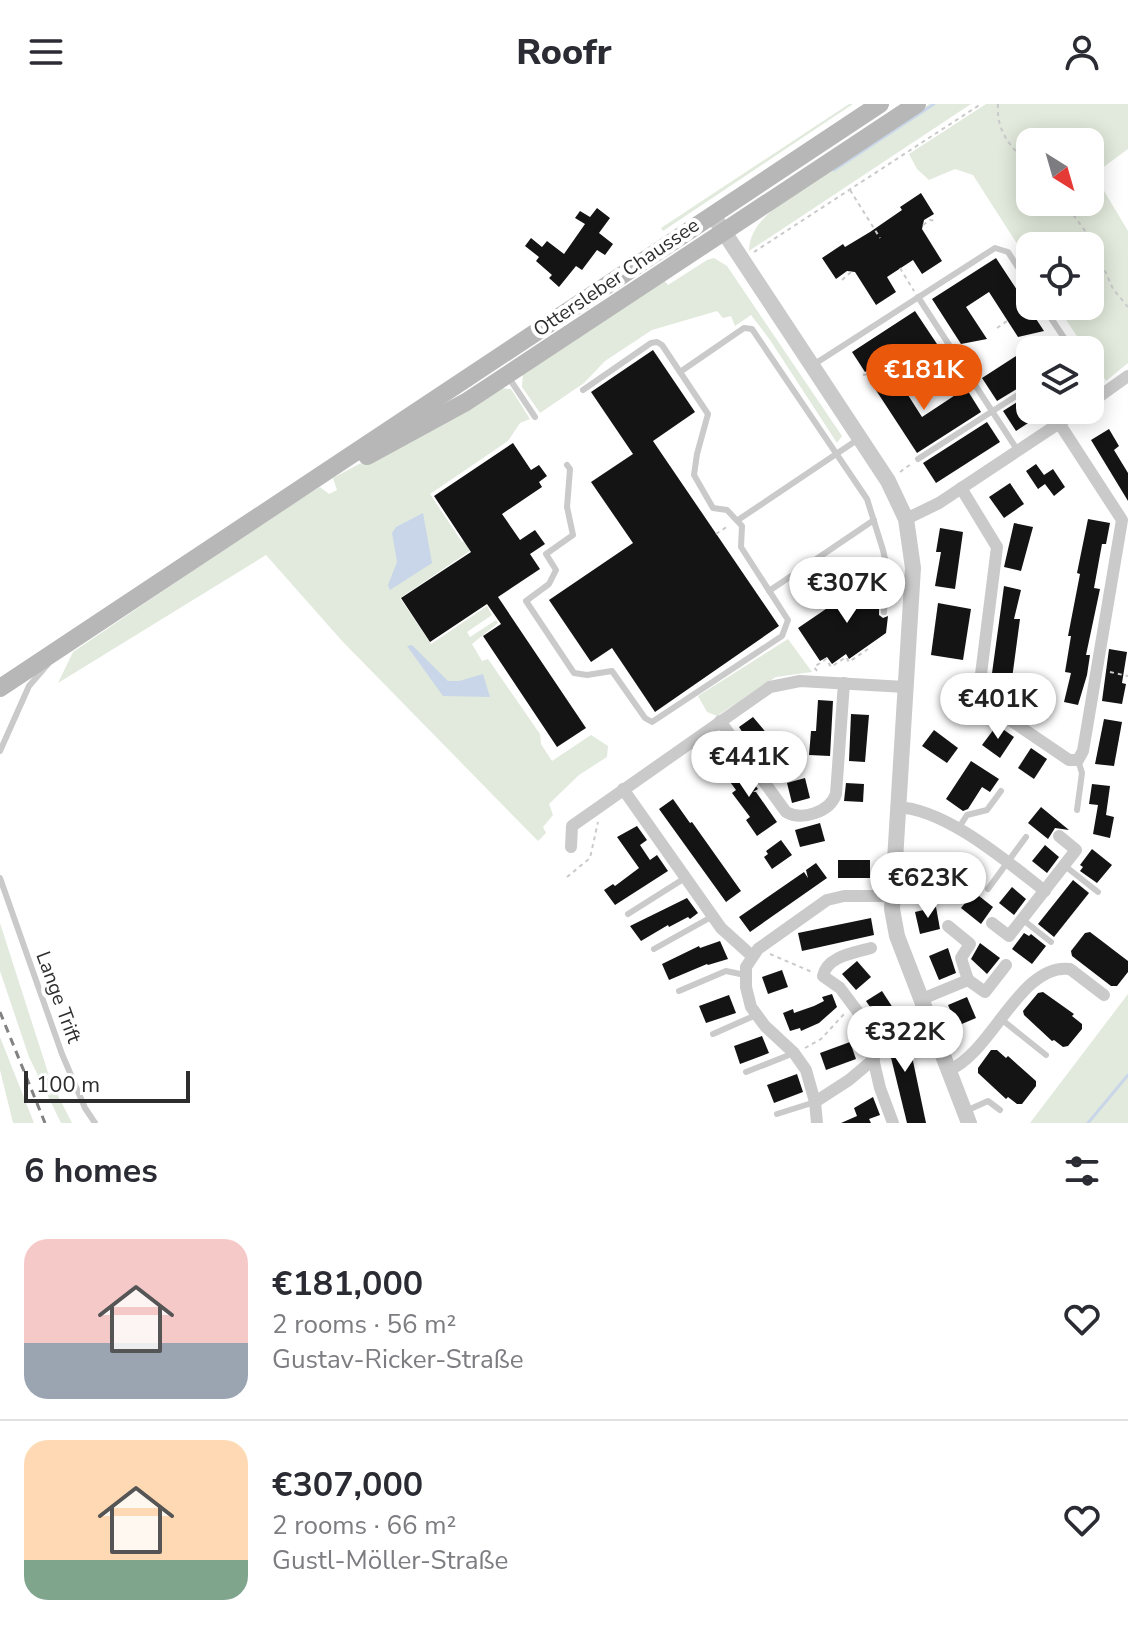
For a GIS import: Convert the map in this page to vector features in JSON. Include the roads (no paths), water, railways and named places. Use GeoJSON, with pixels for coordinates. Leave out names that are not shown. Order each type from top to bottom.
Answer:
{"type":"FeatureCollection","features":[{"type":"Feature","properties":{"kind":"main road","name":"Ottersleber Chaussee"},"geometry":{"type":"LineString","coordinates":[[0,688],[880,104]]}},
{"type":"Feature","properties":{"kind":"main road","name":"Ottersleber Chaussee"},"geometry":{"type":"LineString","coordinates":[[331,471],[438,420],[917,104]]}},
{"type":"Feature","properties":{"kind":"street"},"geometry":{"type":"LineString","coordinates":[[712,215],[894,491],[906,519],[913,568],[891,896],[897,936],[949,1070],[963,1118]]}},
{"type":"Feature","properties":{"kind":"street"},"geometry":{"type":"LineString","coordinates":[[1104,393],[1128,376]]}},
{"type":"Feature","properties":{"kind":"street"},"geometry":{"type":"LineString","coordinates":[[906,519],[925,511],[1058,424]]}},
{"type":"Feature","properties":{"kind":"street"},"geometry":{"type":"LineString","coordinates":[[961,488],[997,547],[978,698],[1069,760],[1078,760],[1083,751],[1122,520],[1060,424]]}},
{"type":"Feature","properties":{"kind":"street"},"geometry":{"type":"LineString","coordinates":[[571,847],[572,826],[720,721],[778,684],[824,681],[905,687]]}},
{"type":"Feature","properties":{"kind":"street"},"geometry":{"type":"LineString","coordinates":[[720,721],[787,814],[799,816],[823,810],[833,802],[836,794],[844,683]]}},
{"type":"Feature","properties":{"kind":"street"},"geometry":{"type":"LineString","coordinates":[[623,789],[731,939],[755,952]]}},
{"type":"Feature","properties":{"kind":"street"},"geometry":{"type":"LineString","coordinates":[[897,807],[919,809],[958,830],[1008,862],[1045,891]]}},
{"type":"Feature","properties":{"kind":"street"},"geometry":{"type":"LineString","coordinates":[[992,923],[1009,936],[1065,866],[1076,850],[1059,836]]}},
{"type":"Feature","properties":{"kind":"street"},"geometry":{"type":"LineString","coordinates":[[817,1123],[806,1070],[794,1053],[756,1015],[748,999],[745,975],[755,952],[831,899],[847,895],[891,896]]}},
{"type":"Feature","properties":{"kind":"street"},"geometry":{"type":"LineString","coordinates":[[948,926],[970,944],[961,958],[968,980],[985,992],[1006,965]]}},
{"type":"Feature","properties":{"kind":"street"},"geometry":{"type":"LineString","coordinates":[[871,948],[833,961],[824,969],[823,976],[837,985],[864,1020],[880,1088],[893,1123]]}},
{"type":"Feature","properties":{"kind":"street"},"geometry":{"type":"LineString","coordinates":[[949,1070],[965,1062],[1029,985],[1061,969],[1070,969],[1104,995]]}},
{"type":"Feature","properties":{"kind":"street"},"geometry":{"type":"LineString","coordinates":[[922,999],[968,980]]}},
{"type":"Feature","properties":{"kind":"street"},"geometry":{"type":"LineString","coordinates":[[815,1102],[874,1059]]}},
{"type":"Feature","properties":{"kind":"lane"},"geometry":{"type":"LineString","coordinates":[[813,365],[995,248],[1008,252],[1016,264]]}},
{"type":"Feature","properties":{"kind":"lane"},"geometry":{"type":"LineString","coordinates":[[918,297],[1018,451]]}},
{"type":"Feature","properties":{"kind":"lane"},"geometry":{"type":"LineString","coordinates":[[680,372],[744,328],[750,327],[867,499],[887,568],[884,612]]}},
{"type":"Feature","properties":{"kind":"lane"},"geometry":{"type":"LineString","coordinates":[[567,465],[570,469],[567,507],[573,535],[546,554],[556,570],[549,584],[526,601],[574,673],[587,675],[612,671],[648,721],[657,720],[782,636],[788,620],[741,547],[742,526],[727,510],[713,508],[695,480],[697,454],[708,414],[662,345],[656,342],[583,390]]}},
{"type":"Feature","properties":{"kind":"lane"},"geometry":{"type":"LineString","coordinates":[[507,375],[535,417]]}},
{"type":"Feature","properties":{"kind":"lane"},"geometry":{"type":"LineString","coordinates":[[918,459],[1016,396]]}},
{"type":"Feature","properties":{"kind":"lane"},"geometry":{"type":"LineString","coordinates":[[738,520],[860,438]]}},
{"type":"Feature","properties":{"kind":"lane"},"geometry":{"type":"LineString","coordinates":[[769,591],[874,520]]}},
{"type":"Feature","properties":{"kind":"lane"},"geometry":{"type":"LineString","coordinates":[[0,751],[29,686],[63,647]]}},
{"type":"Feature","properties":{"kind":"lane"},"geometry":{"type":"LineString","coordinates":[[1077,810],[1082,773],[1078,760]]}},
{"type":"Feature","properties":{"kind":"lane"},"geometry":{"type":"LineString","coordinates":[[958,830],[967,815],[987,810],[1001,791]]}},
{"type":"Feature","properties":{"kind":"lane"},"geometry":{"type":"LineString","coordinates":[[988,889],[1026,837]]}},
{"type":"Feature","properties":{"kind":"lane"},"geometry":{"type":"LineString","coordinates":[[1065,866],[1098,892]]}},
{"type":"Feature","properties":{"kind":"lane","name":"Lange Trift"},"geometry":{"type":"LineString","coordinates":[[0,878],[62,1054],[85,1108],[95,1123]]}},
{"type":"Feature","properties":{"kind":"lane"},"geometry":{"type":"LineString","coordinates":[[628,914],[685,878]]}},
{"type":"Feature","properties":{"kind":"lane"},"geometry":{"type":"LineString","coordinates":[[654,949],[713,916]]}},
{"type":"Feature","properties":{"kind":"lane"},"geometry":{"type":"LineString","coordinates":[[1022,919],[1051,942]]}},
{"type":"Feature","properties":{"kind":"lane"},"geometry":{"type":"LineString","coordinates":[[679,991],[726,971],[745,975]]}},
{"type":"Feature","properties":{"kind":"lane"},"geometry":{"type":"LineString","coordinates":[[713,1034],[756,1015]]}},
{"type":"Feature","properties":{"kind":"lane"},"geometry":{"type":"LineString","coordinates":[[1001,1019],[1046,1055]]}},
{"type":"Feature","properties":{"kind":"lane"},"geometry":{"type":"LineString","coordinates":[[746,1072],[794,1053]]}},
{"type":"Feature","properties":{"kind":"lane"},"geometry":{"type":"LineString","coordinates":[[963,1118],[988,1101],[1000,1110]]}},
{"type":"Feature","properties":{"kind":"lane"},"geometry":{"type":"LineString","coordinates":[[777,1114],[815,1102]]}},
{"type":"Feature","properties":{"kind":"water"},"geometry":{"type":"Polygon","coordinates":[[[423,513],[432,563],[390,590],[388,585],[397,562],[392,533],[396,527],[423,513]]]}},
{"type":"Feature","properties":{"kind":"water"},"geometry":{"type":"Polygon","coordinates":[[[412,645],[448,681],[483,674],[490,697],[443,696],[407,646],[412,645]]]}},
{"type":"Feature","properties":{"kind":"waterway"},"geometry":{"type":"LineString","coordinates":[[834,170],[934,104]]}},
{"type":"Feature","properties":{"kind":"waterway"},"geometry":{"type":"LineString","coordinates":[[1088,1123],[1128,1075]]}},
{"type":"Feature","properties":{"kind":"railway"},"geometry":{"type":"LineString","coordinates":[[0,1012],[45,1123]]}}]}
